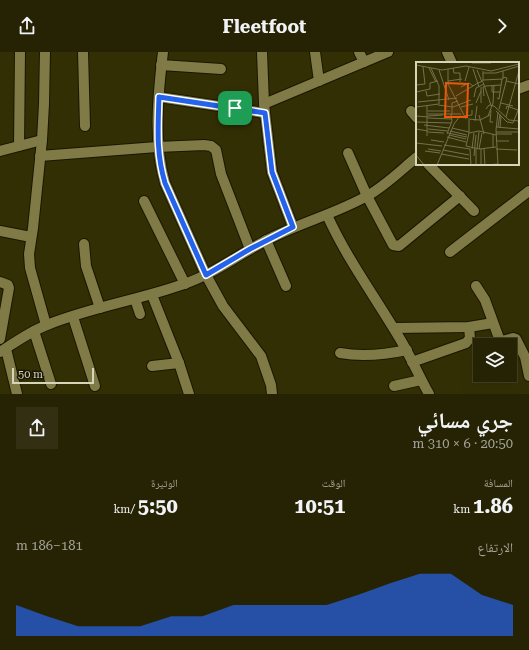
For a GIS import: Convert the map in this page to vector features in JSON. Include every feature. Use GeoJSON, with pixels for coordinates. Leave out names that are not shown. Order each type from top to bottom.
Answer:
{"type":"FeatureCollection","features":[{"type":"Feature","properties":{"kind":"street"},"geometry":{"type":"LineString","coordinates":[[19,146],[20,52]]}},
{"type":"Feature","properties":{"kind":"street"},"geometry":{"type":"LineString","coordinates":[[45,52],[42,140],[29,254],[30,268],[46,325]]}},
{"type":"Feature","properties":{"kind":"street"},"geometry":{"type":"LineString","coordinates":[[83,52],[84,126]]}},
{"type":"Feature","properties":{"kind":"street"},"geometry":{"type":"LineString","coordinates":[[163,52],[159,97],[158,147],[160,167],[165,183],[206,275],[223,306],[261,356],[271,385],[272,394]]}},
{"type":"Feature","properties":{"kind":"street"},"geometry":{"type":"LineString","coordinates":[[262,52],[264,109],[272,172],[293,227]]}},
{"type":"Feature","properties":{"kind":"street"},"geometry":{"type":"LineString","coordinates":[[314,52],[319,81]]}},
{"type":"Feature","properties":{"kind":"street"},"geometry":{"type":"LineString","coordinates":[[359,52],[364,62]]}},
{"type":"Feature","properties":{"kind":"street"},"geometry":{"type":"LineString","coordinates":[[159,97],[264,109],[319,81],[364,62],[374,55],[388,52]]}},
{"type":"Feature","properties":{"kind":"street"},"geometry":{"type":"LineString","coordinates":[[447,52],[452,62]]}},
{"type":"Feature","properties":{"kind":"street"},"geometry":{"type":"LineString","coordinates":[[161,65],[221,69]]}},
{"type":"Feature","properties":{"kind":"street"},"geometry":{"type":"LineString","coordinates":[[519,89],[529,85]]}},
{"type":"Feature","properties":{"kind":"street"},"geometry":{"type":"LineString","coordinates":[[0,150],[42,140]]}},
{"type":"Feature","properties":{"kind":"street"},"geometry":{"type":"LineString","coordinates":[[40,156],[158,147],[204,145],[214,148],[216,150],[221,174],[250,249]]}},
{"type":"Feature","properties":{"kind":"street"},"geometry":{"type":"LineString","coordinates":[[348,152],[367,196],[393,246],[398,246],[460,196]]}},
{"type":"Feature","properties":{"kind":"street"},"geometry":{"type":"LineString","coordinates":[[18,394],[3,350],[34,331],[46,325],[100,308],[152,295],[206,275],[266,240],[367,196],[382,186],[416,158]]}},
{"type":"Feature","properties":{"kind":"street"},"geometry":{"type":"LineString","coordinates":[[429,165],[474,211]]}},
{"type":"Feature","properties":{"kind":"street"},"geometry":{"type":"LineString","coordinates":[[450,252],[529,191]]}},
{"type":"Feature","properties":{"kind":"street"},"geometry":{"type":"LineString","coordinates":[[144,201],[185,284]]}},
{"type":"Feature","properties":{"kind":"street"},"geometry":{"type":"LineString","coordinates":[[326,214],[358,273],[394,328],[429,394]]}},
{"type":"Feature","properties":{"kind":"street"},"geometry":{"type":"LineString","coordinates":[[0,231],[32,237]]}},
{"type":"Feature","properties":{"kind":"street"},"geometry":{"type":"LineString","coordinates":[[266,240],[286,286]]}},
{"type":"Feature","properties":{"kind":"street"},"geometry":{"type":"LineString","coordinates":[[84,244],[86,266],[100,308]]}},
{"type":"Feature","properties":{"kind":"street"},"geometry":{"type":"LineString","coordinates":[[0,339],[9,288],[4,284]]}},
{"type":"Feature","properties":{"kind":"street"},"geometry":{"type":"LineString","coordinates":[[476,286],[485,300],[500,341],[502,342],[513,338],[516,339],[525,358],[529,376]]}},
{"type":"Feature","properties":{"kind":"street"},"geometry":{"type":"LineString","coordinates":[[152,295],[179,363],[189,394]]}},
{"type":"Feature","properties":{"kind":"street"},"geometry":{"type":"LineString","coordinates":[[135,299],[140,314]]}},
{"type":"Feature","properties":{"kind":"street"},"geometry":{"type":"LineString","coordinates":[[73,317],[95,386]]}},
{"type":"Feature","properties":{"kind":"street"},"geometry":{"type":"LineString","coordinates":[[394,328],[469,327],[493,323]]}},
{"type":"Feature","properties":{"kind":"street"},"geometry":{"type":"LineString","coordinates":[[412,362],[466,343],[470,338],[469,327]]}},
{"type":"Feature","properties":{"kind":"street"},"geometry":{"type":"LineString","coordinates":[[34,331],[51,384]]}},
{"type":"Feature","properties":{"kind":"street"},"geometry":{"type":"LineString","coordinates":[[340,352],[359,355],[379,355],[406,350]]}},
{"type":"Feature","properties":{"kind":"street"},"geometry":{"type":"LineString","coordinates":[[152,366],[179,363]]}},
{"type":"Feature","properties":{"kind":"street"},"geometry":{"type":"LineString","coordinates":[[394,386],[421,380]]}},
{"type":"Feature","properties":{"kind":"route"},"geometry":{"type":"LineString","coordinates":[[159,97],[235,108],[265,113],[272,172],[293,227],[266,240],[206,275],[165,183],[160,167],[158,147],[159,97]]}}]}
